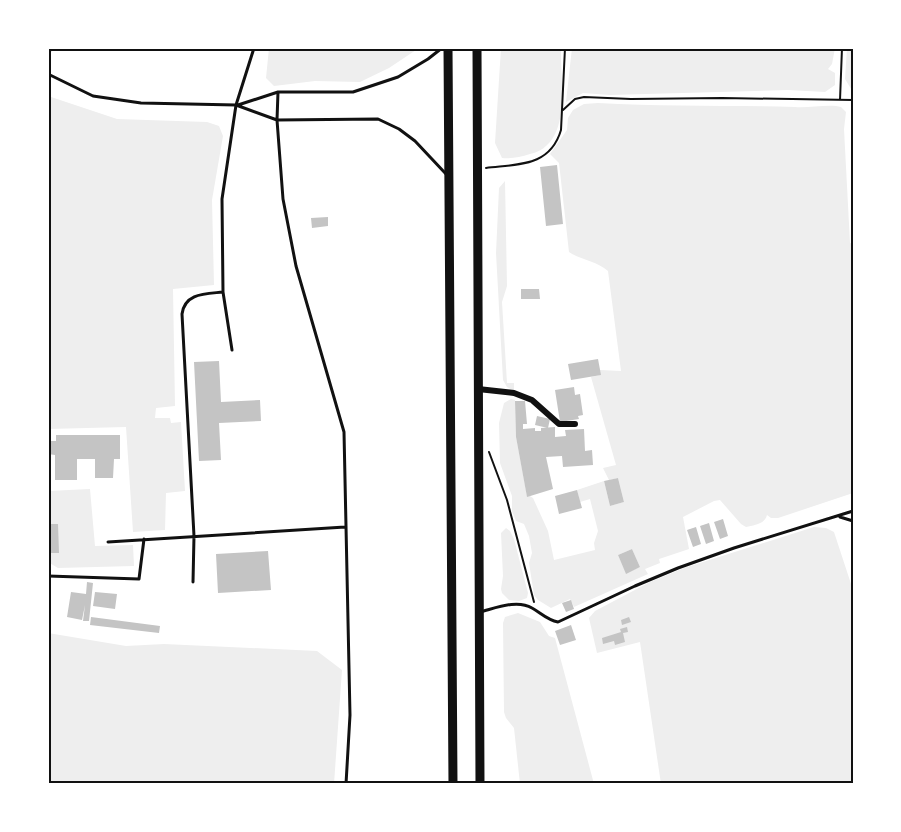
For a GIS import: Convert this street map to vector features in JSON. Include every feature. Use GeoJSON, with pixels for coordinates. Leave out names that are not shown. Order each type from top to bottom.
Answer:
{"type":"FeatureCollection","features":[{"type":"Feature","properties":{"kind":"highway"},"geometry":{"type":"LineString","coordinates":[[448,48],[447,175],[453,784]]}},
{"type":"Feature","properties":{"kind":"highway"},"geometry":{"type":"LineString","coordinates":[[477,48],[480,784]]}},
{"type":"Feature","properties":{"kind":"street"},"geometry":{"type":"LineString","coordinates":[[478,389],[514,393],[540,405],[559,424],[575,424]]}},
{"type":"Feature","properties":{"kind":"lane"},"geometry":{"type":"LineString","coordinates":[[48,55],[51,48]]}},
{"type":"Feature","properties":{"kind":"lane"},"geometry":{"type":"LineString","coordinates":[[232,350],[223,292],[222,199],[236,105],[254,48]]}},
{"type":"Feature","properties":{"kind":"lane"},"geometry":{"type":"LineString","coordinates":[[48,74],[93,96],[141,103],[236,105],[278,92],[353,92],[398,77],[442,48]]}},
{"type":"Feature","properties":{"kind":"lane"},"geometry":{"type":"LineString","coordinates":[[278,92],[277,120],[283,199],[296,266],[344,432],[350,715],[346,784]]}},
{"type":"Feature","properties":{"kind":"lane"},"geometry":{"type":"LineString","coordinates":[[236,105],[277,120],[378,119],[399,129],[415,141],[447,175]]}},
{"type":"Feature","properties":{"kind":"lane"},"geometry":{"type":"LineString","coordinates":[[193,582],[194,536],[182,314],[183,306],[193,296],[223,292]]}},
{"type":"Feature","properties":{"kind":"lane"},"geometry":{"type":"LineString","coordinates":[[479,613],[523,604],[552,621],[558,622],[678,568],[853,511]]}},
{"type":"Feature","properties":{"kind":"lane"},"geometry":{"type":"LineString","coordinates":[[838,516],[853,521]]}},
{"type":"Feature","properties":{"kind":"lane"},"geometry":{"type":"LineString","coordinates":[[108,542],[345,527]]}},
{"type":"Feature","properties":{"kind":"lane"},"geometry":{"type":"LineString","coordinates":[[48,576],[139,579],[144,539]]}},
{"type":"Feature","properties":{"kind":"path"},"geometry":{"type":"LineString","coordinates":[[477,169],[526,164],[545,156],[558,142],[563,110],[565,48]]}},
{"type":"Feature","properties":{"kind":"path"},"geometry":{"type":"LineString","coordinates":[[840,100],[842,48]]}},
{"type":"Feature","properties":{"kind":"path"},"geometry":{"type":"LineString","coordinates":[[563,110],[575,99],[584,97],[853,100]]}},
{"type":"Feature","properties":{"kind":"path"},"geometry":{"type":"LineString","coordinates":[[486,444],[507,500],[522,551],[531,596],[539,612]]}},
{"type":"Feature","properties":{"kind":"shaded area"},"geometry":{"type":"Polygon","coordinates":[[[269,48],[419,48],[389,68],[360,82],[315,81],[274,86],[266,78],[269,48]]]}},
{"type":"Feature","properties":{"kind":"shaded area"},"geometry":{"type":"Polygon","coordinates":[[[501,48],[561,48],[561,110],[553,138],[544,148],[513,158],[502,158],[495,143],[501,48]]]}},
{"type":"Feature","properties":{"kind":"shaded area"},"geometry":{"type":"Polygon","coordinates":[[[572,48],[835,48],[832,64],[828,69],[835,73],[835,85],[825,92],[788,90],[610,95],[583,93],[566,102],[572,48]]]}},
{"type":"Feature","properties":{"kind":"shaded area"},"geometry":{"type":"Polygon","coordinates":[[[847,48],[853,48],[853,92],[845,79],[847,48]]]}},
{"type":"Feature","properties":{"kind":"shaded area"},"geometry":{"type":"Polygon","coordinates":[[[48,96],[117,119],[207,122],[219,126],[223,136],[212,200],[214,285],[173,289],[175,406],[156,408],[155,418],[170,418],[171,423],[181,422],[185,491],[166,493],[165,530],[133,532],[126,427],[48,429],[48,96]]]}},
{"type":"Feature","properties":{"kind":"shaded area"},"geometry":{"type":"Polygon","coordinates":[[[584,104],[831,106],[841,107],[846,112],[844,129],[850,243],[853,244],[853,493],[778,518],[771,518],[767,515],[762,522],[746,527],[720,500],[714,501],[683,517],[689,549],[659,559],[660,563],[645,569],[648,574],[574,607],[570,599],[551,608],[534,595],[529,563],[532,553],[529,536],[524,524],[516,521],[512,511],[512,496],[500,463],[499,423],[504,403],[511,399],[515,400],[516,437],[527,496],[533,498],[548,531],[554,560],[595,550],[594,543],[598,531],[590,499],[580,502],[577,490],[604,481],[610,506],[624,502],[618,478],[609,480],[603,468],[616,465],[591,377],[600,375],[600,370],[621,371],[608,271],[569,252],[559,163],[550,154],[567,130],[568,118],[573,110],[584,104]],[[632,549],[618,555],[626,573],[640,567],[632,549]]]}},
{"type":"Feature","properties":{"kind":"shaded area"},"geometry":{"type":"Polygon","coordinates":[[[505,181],[507,286],[502,302],[507,383],[514,383],[514,391],[507,387],[503,380],[496,253],[499,188],[505,181]]]}},
{"type":"Feature","properties":{"kind":"shaded area"},"geometry":{"type":"Polygon","coordinates":[[[90,489],[95,546],[133,545],[134,566],[58,568],[48,562],[48,491],[90,489]]]}},
{"type":"Feature","properties":{"kind":"shaded area"},"geometry":{"type":"Polygon","coordinates":[[[814,527],[826,528],[834,532],[853,590],[853,784],[661,784],[640,642],[597,653],[589,618],[595,611],[650,582],[684,568],[814,527]]]}},
{"type":"Feature","properties":{"kind":"shaded area"},"geometry":{"type":"Polygon","coordinates":[[[506,528],[514,539],[528,593],[527,598],[519,601],[509,600],[501,589],[503,576],[501,533],[506,528]]]}},
{"type":"Feature","properties":{"kind":"shaded area"},"geometry":{"type":"Polygon","coordinates":[[[518,613],[540,622],[549,636],[555,638],[594,784],[520,784],[514,728],[504,712],[503,623],[505,617],[518,613]]]}},
{"type":"Feature","properties":{"kind":"shaded area"},"geometry":{"type":"Polygon","coordinates":[[[48,633],[126,646],[164,644],[317,651],[342,670],[334,784],[48,784],[48,633]]]}},
{"type":"Feature","properties":{"kind":"building"},"geometry":{"type":"Polygon","coordinates":[[[557,165],[563,224],[546,226],[540,167],[557,165]]]}},
{"type":"Feature","properties":{"kind":"building"},"geometry":{"type":"Polygon","coordinates":[[[328,217],[328,226],[312,228],[311,218],[328,217]]]}},
{"type":"Feature","properties":{"kind":"building"},"geometry":{"type":"Polygon","coordinates":[[[521,289],[539,289],[540,299],[521,299],[521,289]]]}},
{"type":"Feature","properties":{"kind":"building"},"geometry":{"type":"Polygon","coordinates":[[[598,359],[601,375],[571,380],[568,364],[598,359]]]}},
{"type":"Feature","properties":{"kind":"building"},"geometry":{"type":"Polygon","coordinates":[[[219,361],[221,402],[260,400],[261,421],[219,423],[221,460],[199,461],[194,362],[219,361]]]}},
{"type":"Feature","properties":{"kind":"building"},"geometry":{"type":"Polygon","coordinates":[[[574,387],[575,395],[580,394],[583,415],[578,416],[579,419],[560,422],[555,390],[574,387]]]}},
{"type":"Feature","properties":{"kind":"building"},"geometry":{"type":"Polygon","coordinates":[[[515,401],[525,401],[527,424],[523,424],[523,429],[535,428],[535,431],[541,431],[541,428],[555,427],[555,437],[566,436],[565,430],[584,429],[585,451],[592,450],[593,465],[563,467],[562,456],[546,457],[553,489],[527,497],[516,437],[515,401]]]}},
{"type":"Feature","properties":{"kind":"building"},"geometry":{"type":"Polygon","coordinates":[[[537,416],[550,419],[548,428],[535,425],[537,416]]]}},
{"type":"Feature","properties":{"kind":"building"},"geometry":{"type":"Polygon","coordinates":[[[56,435],[120,435],[120,459],[114,459],[113,478],[95,478],[95,459],[77,459],[77,480],[55,480],[55,455],[48,454],[48,441],[56,441],[56,435]]]}},
{"type":"Feature","properties":{"kind":"building"},"geometry":{"type":"Polygon","coordinates":[[[618,478],[624,502],[610,506],[604,481],[618,478]]]}},
{"type":"Feature","properties":{"kind":"building"},"geometry":{"type":"Polygon","coordinates":[[[577,490],[582,508],[559,514],[555,496],[577,490]]]}},
{"type":"Feature","properties":{"kind":"building"},"geometry":{"type":"Polygon","coordinates":[[[723,519],[728,536],[720,539],[714,522],[723,519]]]}},
{"type":"Feature","properties":{"kind":"building"},"geometry":{"type":"Polygon","coordinates":[[[709,523],[714,541],[706,544],[700,526],[709,523]]]}},
{"type":"Feature","properties":{"kind":"building"},"geometry":{"type":"Polygon","coordinates":[[[48,524],[58,524],[59,553],[48,553],[48,524]]]}},
{"type":"Feature","properties":{"kind":"building"},"geometry":{"type":"Polygon","coordinates":[[[696,527],[701,544],[693,547],[687,530],[696,527]]]}},
{"type":"Feature","properties":{"kind":"building"},"geometry":{"type":"Polygon","coordinates":[[[632,549],[640,567],[626,574],[618,555],[632,549]]]}},
{"type":"Feature","properties":{"kind":"building"},"geometry":{"type":"Polygon","coordinates":[[[268,551],[271,590],[218,593],[216,554],[268,551]]]}},
{"type":"Feature","properties":{"kind":"building"},"geometry":{"type":"Polygon","coordinates":[[[87,582],[93,583],[89,621],[83,621],[85,605],[82,620],[67,617],[71,592],[86,594],[87,582]]]}},
{"type":"Feature","properties":{"kind":"building"},"geometry":{"type":"Polygon","coordinates":[[[95,592],[117,594],[115,609],[93,606],[95,592]]]}},
{"type":"Feature","properties":{"kind":"building"},"geometry":{"type":"Polygon","coordinates":[[[571,600],[574,609],[566,612],[562,603],[571,600]]]}},
{"type":"Feature","properties":{"kind":"building"},"geometry":{"type":"Polygon","coordinates":[[[91,617],[160,626],[159,633],[90,625],[91,617]]]}},
{"type":"Feature","properties":{"kind":"building"},"geometry":{"type":"Polygon","coordinates":[[[629,617],[631,622],[622,625],[621,620],[629,617]]]}},
{"type":"Feature","properties":{"kind":"building"},"geometry":{"type":"Polygon","coordinates":[[[571,625],[576,640],[560,645],[555,631],[571,625]]]}},
{"type":"Feature","properties":{"kind":"building"},"geometry":{"type":"Polygon","coordinates":[[[627,627],[628,632],[623,633],[625,642],[615,645],[614,641],[603,644],[602,638],[621,632],[620,629],[627,627]]]}}]}
